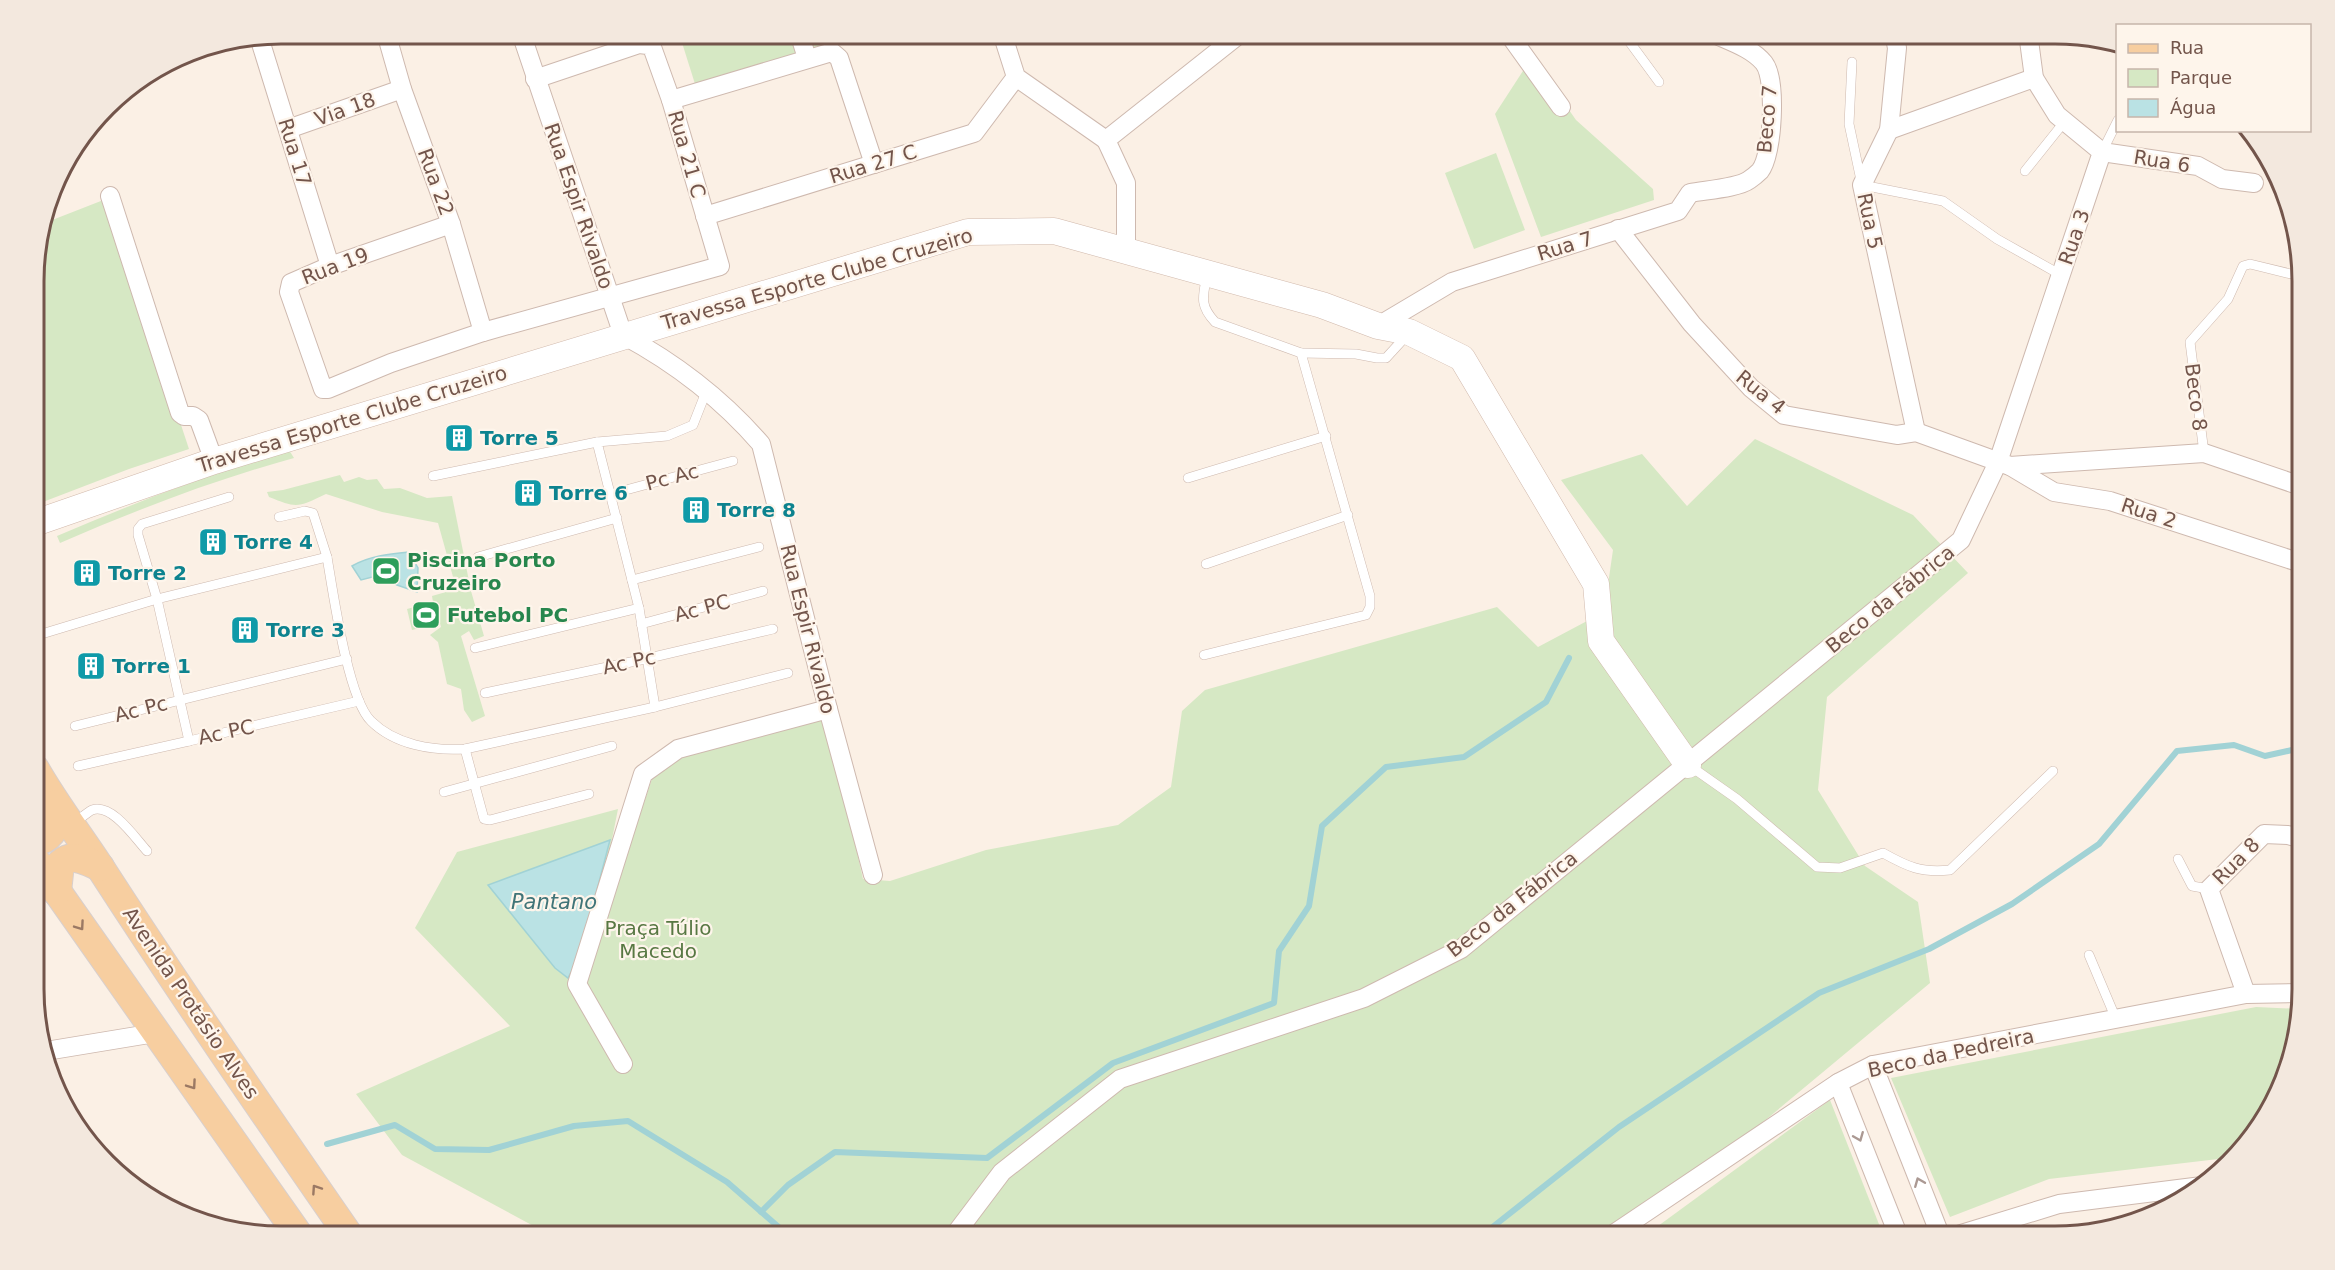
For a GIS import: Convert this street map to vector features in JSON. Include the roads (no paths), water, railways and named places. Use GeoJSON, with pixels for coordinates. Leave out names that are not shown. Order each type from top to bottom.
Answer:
{"type":"FeatureCollection","features":[{"type":"Feature","properties":{"kind":"main road","name":"Avenida Protásio Alves"},"geometry":{"type":"LineString","coordinates":[[44,784],[168,972],[342,1226]]}},
{"type":"Feature","properties":{"kind":"main road"},"geometry":{"type":"LineString","coordinates":[[44,839],[53,831],[57,815],[63,815]]}},
{"type":"Feature","properties":{"kind":"main road"},"geometry":{"type":"LineString","coordinates":[[57,892],[60,864],[66,858],[75,857],[100,867]]}},
{"type":"Feature","properties":{"kind":"main road"},"geometry":{"type":"LineString","coordinates":[[44,873],[292,1226]]}},
{"type":"Feature","properties":{"kind":"street","name":"Rua 17"},"geometry":{"type":"LineString","coordinates":[[261,44],[330,266]]}},
{"type":"Feature","properties":{"kind":"street","name":"Rua 22"},"geometry":{"type":"LineString","coordinates":[[389,44],[402,89],[451,224],[483,332]]}},
{"type":"Feature","properties":{"kind":"street","name":"Rua Espir Rivaldo"},"geometry":{"type":"LineString","coordinates":[[525,44],[623,335],[660,355],[737,417],[761,444],[828,709],[873,875]]}},
{"type":"Feature","properties":{"kind":"street","name":"Rua 21 C"},"geometry":{"type":"LineString","coordinates":[[536,79],[639,44],[648,45],[655,51],[720,266],[609,297]]}},
{"type":"Feature","properties":{"kind":"street"},"geometry":{"type":"LineString","coordinates":[[803,44],[807,58]]}},
{"type":"Feature","properties":{"kind":"street"},"geometry":{"type":"LineString","coordinates":[[1006,44],[1016,77],[1106,140],[1126,183],[1126,250]]}},
{"type":"Feature","properties":{"kind":"street"},"geometry":{"type":"LineString","coordinates":[[1106,140],[1227,44]]}},
{"type":"Feature","properties":{"kind":"street"},"geometry":{"type":"LineString","coordinates":[[1516,44],[1561,107]]}},
{"type":"Feature","properties":{"kind":"street","name":"Beco 7"},"geometry":{"type":"LineString","coordinates":[[1678,211],[1690,193],[1746,182],[1760,171],[1767,153],[1772,90],[1770,73],[1752,44]]}},
{"type":"Feature","properties":{"kind":"street"},"geometry":{"type":"LineString","coordinates":[[1896,44],[1889,130],[2034,78]]}},
{"type":"Feature","properties":{"kind":"street"},"geometry":{"type":"LineString","coordinates":[[2029,44],[2034,78],[2057,115],[2103,152]]}},
{"type":"Feature","properties":{"kind":"street"},"geometry":{"type":"LineString","coordinates":[[671,100],[832,52],[839,58],[874,164]]}},
{"type":"Feature","properties":{"kind":"street","name":"Rua 27 C"},"geometry":{"type":"LineString","coordinates":[[705,216],[974,133],[1016,77]]}},
{"type":"Feature","properties":{"kind":"street","name":"Via 18"},"geometry":{"type":"LineString","coordinates":[[288,129],[402,89]]}},
{"type":"Feature","properties":{"kind":"street","name":"Rua 5"},"geometry":{"type":"LineString","coordinates":[[1889,130],[1862,185],[1916,432]]}},
{"type":"Feature","properties":{"kind":"street","name":"Rua 6"},"geometry":{"type":"LineString","coordinates":[[2103,152],[2198,166],[2222,179],[2254,183]]}},
{"type":"Feature","properties":{"kind":"street","name":"Rua 3"},"geometry":{"type":"LineString","coordinates":[[2004,464],[2061,275],[2103,152]]}},
{"type":"Feature","properties":{"kind":"street"},"geometry":{"type":"LineString","coordinates":[[110,196],[180,413],[199,420],[214,461]]}},
{"type":"Feature","properties":{"kind":"street","name":"Rua 7"},"geometry":{"type":"LineString","coordinates":[[1378,326],[1452,282],[1678,211]]}},
{"type":"Feature","properties":{"kind":"street","name":"Rua 19"},"geometry":{"type":"LineString","coordinates":[[451,224],[330,266],[294,281],[289,287],[322,388],[328,389],[392,363],[483,332]]}},
{"type":"Feature","properties":{"kind":"street","name":"Rua 4"},"geometry":{"type":"LineString","coordinates":[[1618,229],[1692,324],[1750,388],[1784,415],[1897,435],[1916,432],[2004,464]]}},
{"type":"Feature","properties":{"kind":"street","name":"Travessa Esporte Clube Cruzeiro"},"geometry":{"type":"LineString","coordinates":[[44,520],[214,461],[968,232],[1054,231],[1322,305],[1378,326],[1409,332],[1462,358],[1596,584],[1601,641],[1688,765]]}},
{"type":"Feature","properties":{"kind":"street"},"geometry":{"type":"LineString","coordinates":[[483,332],[609,297]]}},
{"type":"Feature","properties":{"kind":"street"},"geometry":{"type":"LineString","coordinates":[[2004,464],[2204,453],[2292,483]]}},
{"type":"Feature","properties":{"kind":"street","name":"Rua 2"},"geometry":{"type":"LineString","coordinates":[[2004,464],[2054,492],[2110,501],[2292,560]]}},
{"type":"Feature","properties":{"kind":"street","name":"Beco da Fábrica"},"geometry":{"type":"LineString","coordinates":[[961,1226],[1002,1172],[1120,1079],[1364,998],[1461,949],[1961,540],[2004,464]]}},
{"type":"Feature","properties":{"kind":"street"},"geometry":{"type":"LineString","coordinates":[[623,1064],[577,984],[643,774],[678,748],[828,709]]}},
{"type":"Feature","properties":{"kind":"street","name":"Rua 8"},"geometry":{"type":"LineString","coordinates":[[2246,993],[2209,889],[2264,834],[2292,836]]}},
{"type":"Feature","properties":{"kind":"street","name":"Beco da Pedreira"},"geometry":{"type":"LineString","coordinates":[[1626,1226],[1838,1083],[1872,1065],[2246,993],[2292,993]]}},
{"type":"Feature","properties":{"kind":"street"},"geometry":{"type":"LineString","coordinates":[[52,1050],[155,1033]]}},
{"type":"Feature","properties":{"kind":"street"},"geometry":{"type":"LineString","coordinates":[[1872,1065],[1937,1226]]}},
{"type":"Feature","properties":{"kind":"street"},"geometry":{"type":"LineString","coordinates":[[1838,1083],[1895,1226]]}},
{"type":"Feature","properties":{"kind":"street"},"geometry":{"type":"LineString","coordinates":[[1985,1226],[2059,1204],[2184,1188]]}},
{"type":"Feature","properties":{"kind":"lane"},"geometry":{"type":"LineString","coordinates":[[1631,44],[1659,82]]}},
{"type":"Feature","properties":{"kind":"lane"},"geometry":{"type":"LineString","coordinates":[[1852,62],[1849,124],[1862,185],[1943,201],[1997,239],[2061,275]]}},
{"type":"Feature","properties":{"kind":"lane"},"geometry":{"type":"LineString","coordinates":[[2025,171],[2065,121]]}},
{"type":"Feature","properties":{"kind":"lane"},"geometry":{"type":"LineString","coordinates":[[2103,152],[2116,124]]}},
{"type":"Feature","properties":{"kind":"lane","name":"Beco 8"},"geometry":{"type":"LineString","coordinates":[[2204,453],[2190,342],[2228,299],[2243,266],[2250,264],[2291,274]]}},
{"type":"Feature","properties":{"kind":"lane"},"geometry":{"type":"LineString","coordinates":[[1207,273],[1203,299],[1205,312],[1215,322],[1301,353],[1356,354],[1386,358],[1409,332]]}},
{"type":"Feature","properties":{"kind":"lane"},"geometry":{"type":"LineString","coordinates":[[1204,655],[1366,615],[1370,607],[1370,596],[1348,515],[1301,353]]}},
{"type":"Feature","properties":{"kind":"lane"},"geometry":{"type":"LineString","coordinates":[[433,476],[597,442],[667,436],[693,425],[706,392]]}},
{"type":"Feature","properties":{"kind":"lane"},"geometry":{"type":"LineString","coordinates":[[1188,478],[1326,436]]}},
{"type":"Feature","properties":{"kind":"lane"},"geometry":{"type":"LineString","coordinates":[[597,442],[639,608],[645,659],[655,707]]}},
{"type":"Feature","properties":{"kind":"lane","name":"Pc Ac"},"geometry":{"type":"LineString","coordinates":[[611,494],[733,461]]}},
{"type":"Feature","properties":{"kind":"lane","name":"Ac PC"},"geometry":{"type":"LineString","coordinates":[[229,497],[142,524],[138,529],[157,599],[189,741],[359,701]]}},
{"type":"Feature","properties":{"kind":"lane"},"geometry":{"type":"LineString","coordinates":[[279,517],[305,511],[313,513],[327,557],[346,659],[359,701],[370,720],[395,737],[425,748],[465,749],[655,707],[788,673]]}},
{"type":"Feature","properties":{"kind":"lane"},"geometry":{"type":"LineString","coordinates":[[1206,564],[1348,515]]}},
{"type":"Feature","properties":{"kind":"lane"},"geometry":{"type":"LineString","coordinates":[[478,557],[617,518]]}},
{"type":"Feature","properties":{"kind":"lane"},"geometry":{"type":"LineString","coordinates":[[632,580],[759,547]]}},
{"type":"Feature","properties":{"kind":"lane"},"geometry":{"type":"LineString","coordinates":[[44,633],[157,599],[327,557]]}},
{"type":"Feature","properties":{"kind":"lane","name":"Ac PC"},"geometry":{"type":"LineString","coordinates":[[641,624],[763,591]]}},
{"type":"Feature","properties":{"kind":"lane"},"geometry":{"type":"LineString","coordinates":[[475,648],[639,608]]}},
{"type":"Feature","properties":{"kind":"lane","name":"Ac Pc"},"geometry":{"type":"LineString","coordinates":[[485,693],[773,629]]}},
{"type":"Feature","properties":{"kind":"lane","name":"Ac Pc"},"geometry":{"type":"LineString","coordinates":[[75,726],[346,659]]}},
{"type":"Feature","properties":{"kind":"lane"},"geometry":{"type":"LineString","coordinates":[[78,766],[189,741]]}},
{"type":"Feature","properties":{"kind":"lane"},"geometry":{"type":"LineString","coordinates":[[444,792],[612,746]]}},
{"type":"Feature","properties":{"kind":"lane"},"geometry":{"type":"LineString","coordinates":[[465,749],[484,819],[490,820],[589,795]]}},
{"type":"Feature","properties":{"kind":"lane"},"geometry":{"type":"LineString","coordinates":[[1688,765],[1737,799],[1817,867],[1840,868],[1883,853],[1902,863],[1929,872],[1950,870],[2053,771]]}},
{"type":"Feature","properties":{"kind":"lane"},"geometry":{"type":"LineString","coordinates":[[63,815],[102,809],[115,815],[147,851]]}},
{"type":"Feature","properties":{"kind":"lane"},"geometry":{"type":"LineString","coordinates":[[2178,858],[2192,886],[2209,889]]}},
{"type":"Feature","properties":{"kind":"lane"},"geometry":{"type":"LineString","coordinates":[[2089,955],[2116,1019]]}},
{"type":"Feature","properties":{"kind":"water","name":"Piscina Porto Cruzeiro"},"geometry":{"type":"Polygon","coordinates":[[[409,552],[418,568],[417,592],[397,585],[380,575],[361,580],[352,566],[372,558],[409,552]]]}},
{"type":"Feature","properties":{"kind":"water","name":"Pantano"},"geometry":{"type":"Polygon","coordinates":[[[610,840],[580,955],[568,978],[555,968],[488,885],[610,840]]]}},
{"type":"Feature","properties":{"kind":"waterway"},"geometry":{"type":"LineString","coordinates":[[761,1212],[788,1185],[835,1152],[987,1158],[1113,1063],[1274,1003],[1279,951],[1309,906],[1322,826],[1386,767],[1464,757],[1546,702],[1569,658]]}},
{"type":"Feature","properties":{"kind":"waterway"},"geometry":{"type":"LineString","coordinates":[[1494,1226],[1619,1127],[1819,993],[1929,949],[2012,904],[2099,844],[2177,751],[2234,745],[2265,756],[2292,750]]}},
{"type":"Feature","properties":{"kind":"waterway"},"geometry":{"type":"LineString","coordinates":[[327,1144],[395,1125],[435,1149],[489,1150],[574,1126],[628,1121],[727,1182],[777,1226]]}},
{"type":"Feature","properties":{"kind":"place","name":"Torre 5"},"geometry":{"type":"Point","coordinates":[459,438]}},
{"type":"Feature","properties":{"kind":"place","name":"Torre 6"},"geometry":{"type":"Point","coordinates":[528,493]}},
{"type":"Feature","properties":{"kind":"place","name":"Torre 8"},"geometry":{"type":"Point","coordinates":[696,510]}},
{"type":"Feature","properties":{"kind":"place","name":"Torre 4"},"geometry":{"type":"Point","coordinates":[213,542]}},
{"type":"Feature","properties":{"kind":"place","name":"Piscina Porto Cruzeiro"},"geometry":{"type":"Point","coordinates":[386,571]}},
{"type":"Feature","properties":{"kind":"place","name":"Torre 2"},"geometry":{"type":"Point","coordinates":[87,573]}},
{"type":"Feature","properties":{"kind":"place","name":"Futebol PC"},"geometry":{"type":"Point","coordinates":[426,615]}},
{"type":"Feature","properties":{"kind":"place","name":"Torre 3"},"geometry":{"type":"Point","coordinates":[245,630]}},
{"type":"Feature","properties":{"kind":"place","name":"Torre 1"},"geometry":{"type":"Point","coordinates":[91,666]}},
{"type":"Feature","properties":{"kind":"park label","name":"Praça Túlio Macedo"},"geometry":{"type":"Point","coordinates":[658,940]}}]}
